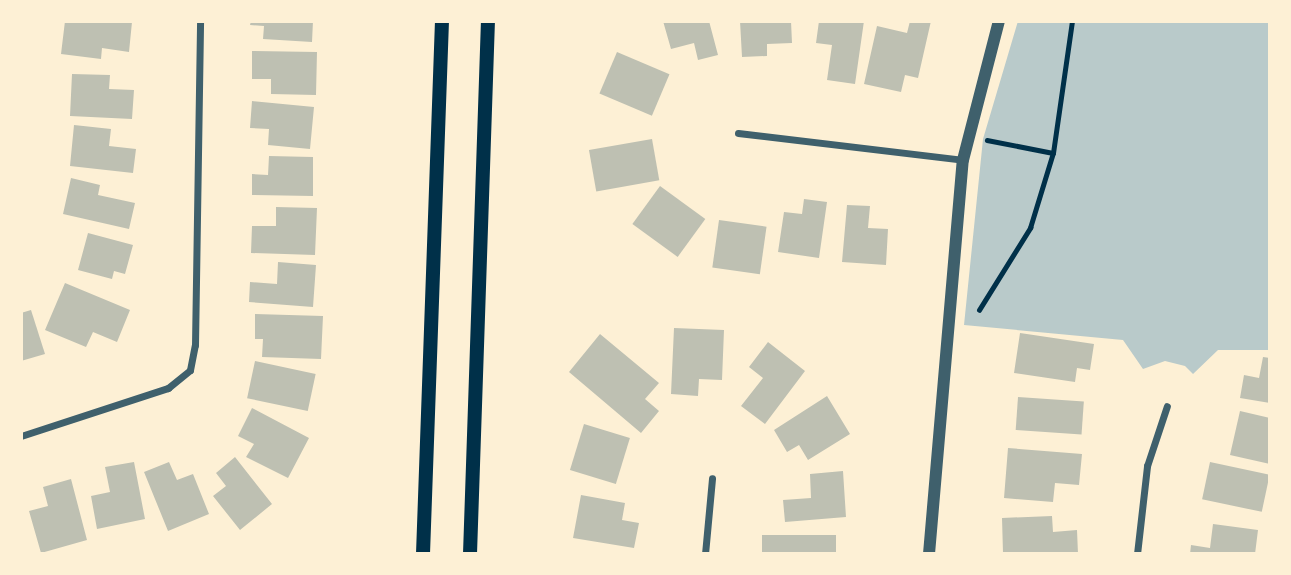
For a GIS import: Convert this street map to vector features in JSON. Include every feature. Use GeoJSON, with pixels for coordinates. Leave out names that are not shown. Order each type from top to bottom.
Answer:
{"type":"FeatureCollection","features":[{"type":"Feature","properties":{"kind":"main road"},"geometry":{"type":"LineString","coordinates":[[423,554],[442,21]]}},
{"type":"Feature","properties":{"kind":"main road"},"geometry":{"type":"LineString","coordinates":[[470,554],[488,21]]}},
{"type":"Feature","properties":{"kind":"street"},"geometry":{"type":"LineString","coordinates":[[21,436],[168,388],[190,370],[195,345],[200,21]]}},
{"type":"Feature","properties":{"kind":"street"},"geometry":{"type":"LineString","coordinates":[[929,554],[962,160],[999,21]]}},
{"type":"Feature","properties":{"kind":"street"},"geometry":{"type":"LineString","coordinates":[[738,133],[962,160]]}},
{"type":"Feature","properties":{"kind":"street"},"geometry":{"type":"LineString","coordinates":[[1138,554],[1147,466],[1167,406]]}},
{"type":"Feature","properties":{"kind":"street"},"geometry":{"type":"LineString","coordinates":[[705,554],[712,478]]}},
{"type":"Feature","properties":{"kind":"path"},"geometry":{"type":"LineString","coordinates":[[979,310],[1030,228],[1053,153],[1072,21]]}},
{"type":"Feature","properties":{"kind":"path"},"geometry":{"type":"LineString","coordinates":[[987,140],[1053,153]]}},
{"type":"Feature","properties":{"kind":"shaded area"},"geometry":{"type":"Polygon","coordinates":[[[1018,21],[1270,21],[1270,350],[1218,350],[1193,374],[1185,366],[1165,361],[1143,369],[1123,340],[964,325],[983,139],[1018,21]]]}},
{"type":"Feature","properties":{"kind":"building"},"geometry":{"type":"Polygon","coordinates":[[[65,21],[132,22],[129,52],[102,48],[101,59],[61,54],[65,21]]]}},
{"type":"Feature","properties":{"kind":"building"},"geometry":{"type":"Polygon","coordinates":[[[251,21],[313,21],[312,42],[263,39],[264,26],[250,25],[251,21]]]}},
{"type":"Feature","properties":{"kind":"building"},"geometry":{"type":"Polygon","coordinates":[[[663,21],[709,21],[718,55],[698,60],[694,43],[671,49],[663,21]]]}},
{"type":"Feature","properties":{"kind":"building"},"geometry":{"type":"Polygon","coordinates":[[[740,21],[791,21],[792,43],[767,44],[767,56],[742,57],[740,21]]]}},
{"type":"Feature","properties":{"kind":"building"},"geometry":{"type":"Polygon","coordinates":[[[819,21],[864,21],[855,84],[827,80],[832,45],[816,43],[819,21]]]}},
{"type":"Feature","properties":{"kind":"building"},"geometry":{"type":"Polygon","coordinates":[[[910,21],[931,21],[918,78],[905,75],[901,92],[864,84],[877,26],[907,33],[910,21]]]}},
{"type":"Feature","properties":{"kind":"building"},"geometry":{"type":"Polygon","coordinates":[[[252,51],[317,52],[316,95],[271,94],[271,79],[252,79],[252,51]]]}},
{"type":"Feature","properties":{"kind":"building"},"geometry":{"type":"Polygon","coordinates":[[[617,52],[669,74],[652,116],[599,93],[617,52]]]}},
{"type":"Feature","properties":{"kind":"building"},"geometry":{"type":"Polygon","coordinates":[[[72,74],[110,75],[109,89],[134,90],[132,119],[70,116],[72,74]]]}},
{"type":"Feature","properties":{"kind":"building"},"geometry":{"type":"Polygon","coordinates":[[[252,101],[314,107],[310,149],[268,145],[269,129],[250,128],[252,101]]]}},
{"type":"Feature","properties":{"kind":"building"},"geometry":{"type":"Polygon","coordinates":[[[74,125],[111,129],[109,146],[136,149],[133,173],[70,166],[74,125]]]}},
{"type":"Feature","properties":{"kind":"building"},"geometry":{"type":"Polygon","coordinates":[[[652,139],[659,180],[596,191],[589,150],[652,139]]]}},
{"type":"Feature","properties":{"kind":"building"},"geometry":{"type":"Polygon","coordinates":[[[269,156],[313,157],[313,196],[252,195],[252,174],[268,175],[269,156]]]}},
{"type":"Feature","properties":{"kind":"building"},"geometry":{"type":"Polygon","coordinates":[[[71,178],[100,185],[98,195],[135,203],[129,229],[63,214],[71,178]]]}},
{"type":"Feature","properties":{"kind":"building"},"geometry":{"type":"Polygon","coordinates":[[[660,186],[705,219],[678,257],[632,224],[660,186]]]}},
{"type":"Feature","properties":{"kind":"building"},"geometry":{"type":"Polygon","coordinates":[[[804,199],[827,202],[819,258],[778,252],[784,212],[802,214],[804,199]]]}},
{"type":"Feature","properties":{"kind":"building"},"geometry":{"type":"Polygon","coordinates":[[[847,205],[870,206],[868,228],[888,229],[886,265],[842,262],[847,205]]]}},
{"type":"Feature","properties":{"kind":"building"},"geometry":{"type":"Polygon","coordinates":[[[276,207],[317,208],[315,255],[251,253],[252,226],[276,226],[276,207]]]}},
{"type":"Feature","properties":{"kind":"building"},"geometry":{"type":"Polygon","coordinates":[[[719,220],[767,227],[760,274],[712,268],[719,220]]]}},
{"type":"Feature","properties":{"kind":"building"},"geometry":{"type":"Polygon","coordinates":[[[88,233],[133,245],[125,274],[114,271],[112,279],[78,270],[88,233]]]}},
{"type":"Feature","properties":{"kind":"building"},"geometry":{"type":"Polygon","coordinates":[[[278,262],[316,265],[313,307],[249,302],[250,282],[277,284],[278,262]]]}},
{"type":"Feature","properties":{"kind":"building"},"geometry":{"type":"Polygon","coordinates":[[[65,283],[130,310],[117,342],[93,332],[86,347],[45,330],[65,283]]]}},
{"type":"Feature","properties":{"kind":"building"},"geometry":{"type":"Polygon","coordinates":[[[31,310],[45,354],[21,361],[21,313],[31,310]]]}},
{"type":"Feature","properties":{"kind":"building"},"geometry":{"type":"Polygon","coordinates":[[[255,314],[323,316],[321,359],[262,357],[263,339],[255,339],[255,314]]]}},
{"type":"Feature","properties":{"kind":"building"},"geometry":{"type":"Polygon","coordinates":[[[674,328],[724,330],[722,380],[699,379],[698,396],[671,394],[674,328]]]}},
{"type":"Feature","properties":{"kind":"building"},"geometry":{"type":"Polygon","coordinates":[[[1020,333],[1094,344],[1090,370],[1077,368],[1075,382],[1014,373],[1020,333]]]}},
{"type":"Feature","properties":{"kind":"building"},"geometry":{"type":"Polygon","coordinates":[[[600,334],[659,383],[645,399],[659,411],[641,433],[569,372],[600,334]]]}},
{"type":"Feature","properties":{"kind":"building"},"geometry":{"type":"Polygon","coordinates":[[[768,342],[805,371],[765,424],[741,406],[763,378],[749,367],[768,342]]]}},
{"type":"Feature","properties":{"kind":"building"},"geometry":{"type":"Polygon","coordinates":[[[1263,357],[1270,358],[1270,403],[1240,398],[1244,375],[1259,378],[1263,357]]]}},
{"type":"Feature","properties":{"kind":"building"},"geometry":{"type":"Polygon","coordinates":[[[255,361],[316,374],[308,411],[247,398],[255,361]]]}},
{"type":"Feature","properties":{"kind":"building"},"geometry":{"type":"Polygon","coordinates":[[[827,396],[850,434],[808,460],[799,445],[787,452],[774,430],[827,396]]]}},
{"type":"Feature","properties":{"kind":"building"},"geometry":{"type":"Polygon","coordinates":[[[1018,397],[1084,402],[1082,435],[1016,430],[1018,397]]]}},
{"type":"Feature","properties":{"kind":"building"},"geometry":{"type":"Polygon","coordinates":[[[252,408],[309,438],[288,478],[246,457],[254,444],[238,436],[252,408]]]}},
{"type":"Feature","properties":{"kind":"building"},"geometry":{"type":"Polygon","coordinates":[[[1240,411],[1270,418],[1270,464],[1230,455],[1240,411]]]}},
{"type":"Feature","properties":{"kind":"building"},"geometry":{"type":"Polygon","coordinates":[[[584,424],[630,438],[616,484],[570,470],[584,424]]]}},
{"type":"Feature","properties":{"kind":"building"},"geometry":{"type":"Polygon","coordinates":[[[1008,448],[1082,454],[1079,485],[1055,483],[1053,502],[1004,498],[1008,448]]]}},
{"type":"Feature","properties":{"kind":"building"},"geometry":{"type":"Polygon","coordinates":[[[235,457],[272,504],[240,530],[213,496],[226,486],[216,473],[235,457]]]}},
{"type":"Feature","properties":{"kind":"building"},"geometry":{"type":"Polygon","coordinates":[[[134,462],[145,519],[97,529],[91,496],[110,492],[105,467],[134,462]]]}},
{"type":"Feature","properties":{"kind":"building"},"geometry":{"type":"Polygon","coordinates":[[[169,462],[177,480],[193,474],[209,514],[168,531],[144,472],[169,462]]]}},
{"type":"Feature","properties":{"kind":"building"},"geometry":{"type":"Polygon","coordinates":[[[1210,462],[1270,475],[1262,512],[1202,499],[1210,462]]]}},
{"type":"Feature","properties":{"kind":"building"},"geometry":{"type":"Polygon","coordinates":[[[843,471],[846,517],[785,522],[783,500],[811,498],[810,474],[843,471]]]}},
{"type":"Feature","properties":{"kind":"building"},"geometry":{"type":"Polygon","coordinates":[[[71,479],[87,540],[41,553],[29,511],[48,506],[43,487],[71,479]]]}},
{"type":"Feature","properties":{"kind":"building"},"geometry":{"type":"Polygon","coordinates":[[[581,495],[625,503],[622,520],[639,523],[634,548],[573,538],[581,495]]]}},
{"type":"Feature","properties":{"kind":"building"},"geometry":{"type":"Polygon","coordinates":[[[1052,516],[1053,532],[1077,530],[1078,554],[1003,553],[1002,518],[1052,516]]]}},
{"type":"Feature","properties":{"kind":"building"},"geometry":{"type":"Polygon","coordinates":[[[1213,524],[1258,530],[1255,554],[1190,554],[1191,545],[1210,548],[1213,524]]]}},
{"type":"Feature","properties":{"kind":"building"},"geometry":{"type":"Polygon","coordinates":[[[762,535],[836,535],[836,554],[762,554],[762,535]]]}}]}
